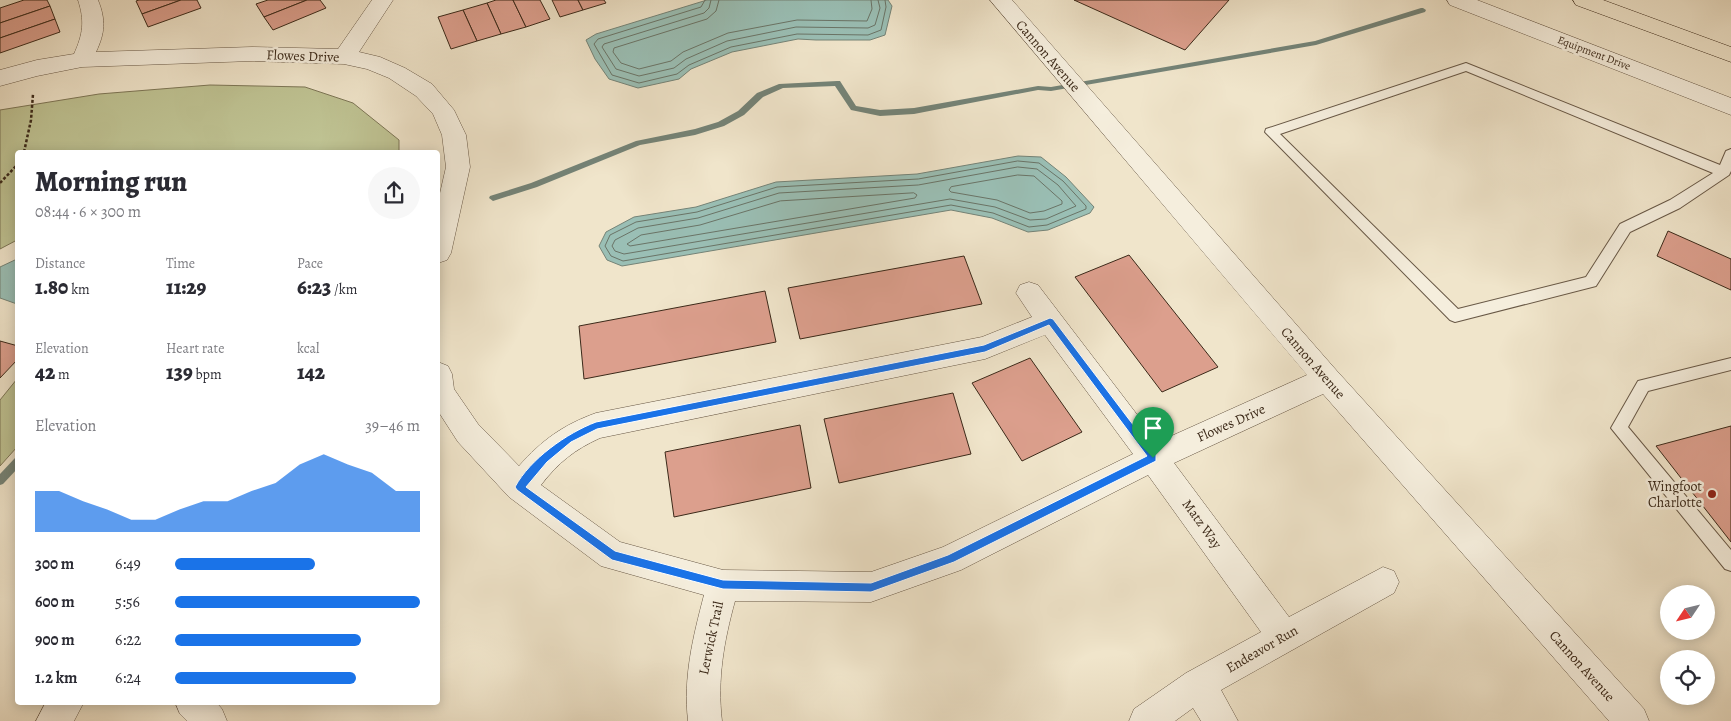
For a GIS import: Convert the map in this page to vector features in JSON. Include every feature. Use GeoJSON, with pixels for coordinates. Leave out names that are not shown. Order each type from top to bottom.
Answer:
{"type":"FeatureCollection","features":[{"type":"Feature","properties":{"kind":"highway"},"geometry":{"type":"LineString","coordinates":[[1583,0],[1731,55]]}},
{"type":"Feature","properties":{"kind":"street"},"geometry":{"type":"LineString","coordinates":[[82,60],[95,26],[88,0]]}},
{"type":"Feature","properties":{"kind":"street"},"geometry":{"type":"LineString","coordinates":[[344,57],[383,0]]}},
{"type":"Feature","properties":{"kind":"street","name":"Cannon Avenue"},"geometry":{"type":"LineString","coordinates":[[1000,0],[1326,379],[1632,721]]}},
{"type":"Feature","properties":{"kind":"street","name":"Equipment Drive"},"geometry":{"type":"LineString","coordinates":[[1457,0],[1731,106]]}},
{"type":"Feature","properties":{"kind":"street","name":"Flowes Drive"},"geometry":{"type":"LineString","coordinates":[[0,78],[37,68],[82,60],[252,54],[344,57],[372,62],[397,73],[424,90],[443,110],[454,135],[458,166],[440,245]]}},
{"type":"Feature","properties":{"kind":"street","name":"Matz Way"},"geometry":{"type":"LineString","coordinates":[[1029,293],[1283,636]]}},
{"type":"Feature","properties":{"kind":"street"},"geometry":{"type":"LineString","coordinates":[[520,487],[544,459],[568,439],[596,426],[985,348],[1050,321]]}},
{"type":"Feature","properties":{"kind":"street","name":"Flowes Drive"},"geometry":{"type":"LineString","coordinates":[[440,383],[442,392],[468,433],[520,487],[612,555],[723,585],[871,587],[950,559],[1153,458],[1326,379]]}},
{"type":"Feature","properties":{"kind":"street","name":"Endeavor Run"},"geometry":{"type":"LineString","coordinates":[[1146,721],[1198,686],[1283,636],[1383,582]]}},
{"type":"Feature","properties":{"kind":"street","name":"Lerwick Trail"},"geometry":{"type":"LineString","coordinates":[[705,721],[702,673],[723,585]]}},
{"type":"Feature","properties":{"kind":"street"},"geometry":{"type":"LineString","coordinates":[[1198,686],[1221,721]]}},
{"type":"Feature","properties":{"kind":"street"},"geometry":{"type":"LineString","coordinates":[[53,721],[65,705]]}},
{"type":"Feature","properties":{"kind":"street"},"geometry":{"type":"LineString","coordinates":[[195,705],[210,721]]}},
{"type":"Feature","properties":{"kind":"lane"},"geometry":{"type":"LineString","coordinates":[[1724,172],[1466,66],[1271,132],[1456,316],[1591,282],[1625,228],[1675,204],[1724,172],[1731,154]]}},
{"type":"Feature","properties":{"kind":"lane"},"geometry":{"type":"LineString","coordinates":[[1731,364],[1643,386],[1619,428],[1731,563]]}},
{"type":"Feature","properties":{"kind":"path"},"geometry":{"type":"LineString","coordinates":[[24,150],[31,120],[34,88]]}},
{"type":"Feature","properties":{"kind":"path"},"geometry":{"type":"LineString","coordinates":[[0,183],[15,167]]}},
{"type":"Feature","properties":{"kind":"green space"},"geometry":{"type":"Polygon","coordinates":[[[210,85],[305,87],[353,103],[399,140],[399,150],[15,150],[15,241],[0,249],[0,110],[99,94],[210,85]]]}},
{"type":"Feature","properties":{"kind":"green space"},"geometry":{"type":"Polygon","coordinates":[[[15,381],[15,449],[0,466],[0,400],[15,381]]]}},
{"type":"Feature","properties":{"kind":"water"},"geometry":{"type":"Polygon","coordinates":[[[707,0],[888,0],[892,6],[885,35],[870,40],[798,39],[732,52],[691,69],[679,79],[638,88],[609,79],[595,59],[586,40],[596,34],[707,0]]]}},
{"type":"Feature","properties":{"kind":"water"},"geometry":{"type":"Polygon","coordinates":[[[1018,156],[1041,157],[1066,177],[1094,207],[1090,213],[1048,230],[1028,232],[992,218],[951,210],[622,266],[607,260],[599,246],[606,232],[634,217],[696,207],[776,182],[917,174],[1018,156]]]}},
{"type":"Feature","properties":{"kind":"water"},"geometry":{"type":"Polygon","coordinates":[[[15,260],[15,303],[0,298],[0,267],[15,260]]]}},
{"type":"Feature","properties":{"kind":"building"},"geometry":{"type":"Polygon","coordinates":[[[24,0],[47,0],[50,6],[0,23],[0,8],[24,0]]]}},
{"type":"Feature","properties":{"kind":"building"},"geometry":{"type":"Polygon","coordinates":[[[181,0],[142,14],[136,1],[181,0]]]}},
{"type":"Feature","properties":{"kind":"building"},"geometry":{"type":"Polygon","coordinates":[[[181,0],[197,0],[201,8],[148,27],[142,14],[181,0]]]}},
{"type":"Feature","properties":{"kind":"building"},"geometry":{"type":"Polygon","coordinates":[[[268,0],[307,0],[264,17],[256,4],[268,0]]]}},
{"type":"Feature","properties":{"kind":"building"},"geometry":{"type":"Polygon","coordinates":[[[307,0],[320,0],[326,8],[273,30],[264,17],[307,0]]]}},
{"type":"Feature","properties":{"kind":"building"},"geometry":{"type":"Polygon","coordinates":[[[496,0],[513,0],[526,27],[501,34],[487,3],[496,0]]]}},
{"type":"Feature","properties":{"kind":"building"},"geometry":{"type":"Polygon","coordinates":[[[513,0],[540,0],[550,19],[526,27],[513,0]]]}},
{"type":"Feature","properties":{"kind":"building"},"geometry":{"type":"Polygon","coordinates":[[[552,0],[578,0],[583,10],[560,17],[552,0]]]}},
{"type":"Feature","properties":{"kind":"building"},"geometry":{"type":"Polygon","coordinates":[[[578,0],[604,0],[606,3],[583,10],[578,0]]]}},
{"type":"Feature","properties":{"kind":"building"},"geometry":{"type":"Polygon","coordinates":[[[1074,0],[1229,0],[1185,50],[1074,0]]]}},
{"type":"Feature","properties":{"kind":"building"},"geometry":{"type":"Polygon","coordinates":[[[487,3],[501,34],[477,41],[463,10],[487,3]]]}},
{"type":"Feature","properties":{"kind":"building"},"geometry":{"type":"Polygon","coordinates":[[[50,6],[55,19],[0,38],[0,23],[50,6]]]}},
{"type":"Feature","properties":{"kind":"building"},"geometry":{"type":"Polygon","coordinates":[[[463,10],[477,41],[451,49],[438,17],[463,10]]]}},
{"type":"Feature","properties":{"kind":"building"},"geometry":{"type":"Polygon","coordinates":[[[55,19],[60,32],[0,53],[0,38],[55,19]]]}},
{"type":"Feature","properties":{"kind":"building"},"geometry":{"type":"Polygon","coordinates":[[[1668,231],[1731,259],[1731,290],[1657,256],[1668,231]]]}},
{"type":"Feature","properties":{"kind":"building"},"geometry":{"type":"Polygon","coordinates":[[[1129,255],[1218,367],[1162,392],[1075,277],[1129,255]]]}},
{"type":"Feature","properties":{"kind":"building"},"geometry":{"type":"Polygon","coordinates":[[[964,256],[982,304],[800,339],[788,288],[964,256]]]}},
{"type":"Feature","properties":{"kind":"building"},"geometry":{"type":"Polygon","coordinates":[[[765,291],[776,342],[584,379],[579,326],[765,291]]]}},
{"type":"Feature","properties":{"kind":"building"},"geometry":{"type":"Polygon","coordinates":[[[0,341],[15,345],[15,362],[0,378],[0,341]]]}},
{"type":"Feature","properties":{"kind":"building"},"geometry":{"type":"Polygon","coordinates":[[[1030,358],[1082,432],[1022,461],[972,383],[1030,358]]]}},
{"type":"Feature","properties":{"kind":"building"},"geometry":{"type":"Polygon","coordinates":[[[953,393],[971,454],[839,483],[824,419],[953,393]]]}},
{"type":"Feature","properties":{"kind":"building"},"geometry":{"type":"Polygon","coordinates":[[[800,425],[811,488],[674,517],[665,452],[800,425]]]}},
{"type":"Feature","properties":{"kind":"building","name":"Wingfoot Charlotte"},"geometry":{"type":"Polygon","coordinates":[[[1731,426],[1731,542],[1656,446],[1731,426]]]}},
{"type":"Feature","properties":{"kind":"waterway"},"geometry":{"type":"LineString","coordinates":[[493,198],[534,185],[639,143],[695,132],[721,124],[741,113],[760,95],[782,86],[837,83],[854,108],[880,113],[914,111],[1038,88],[1051,89],[1316,43],[1423,10]]}},
{"type":"Feature","properties":{"kind":"waterway"},"geometry":{"type":"LineString","coordinates":[[0,481],[15,464]]}},
{"type":"Feature","properties":{"kind":"place","name":"Wingfoot Charlotte"},"geometry":{"type":"Point","coordinates":[1712,494]}},
{"type":"Feature","properties":{"kind":"route"},"geometry":{"type":"LineString","coordinates":[[1050,321],[1153,458],[950,559],[871,587],[723,585],[612,555],[520,487],[544,459],[568,439],[596,426],[985,348],[1050,321]]}}]}
